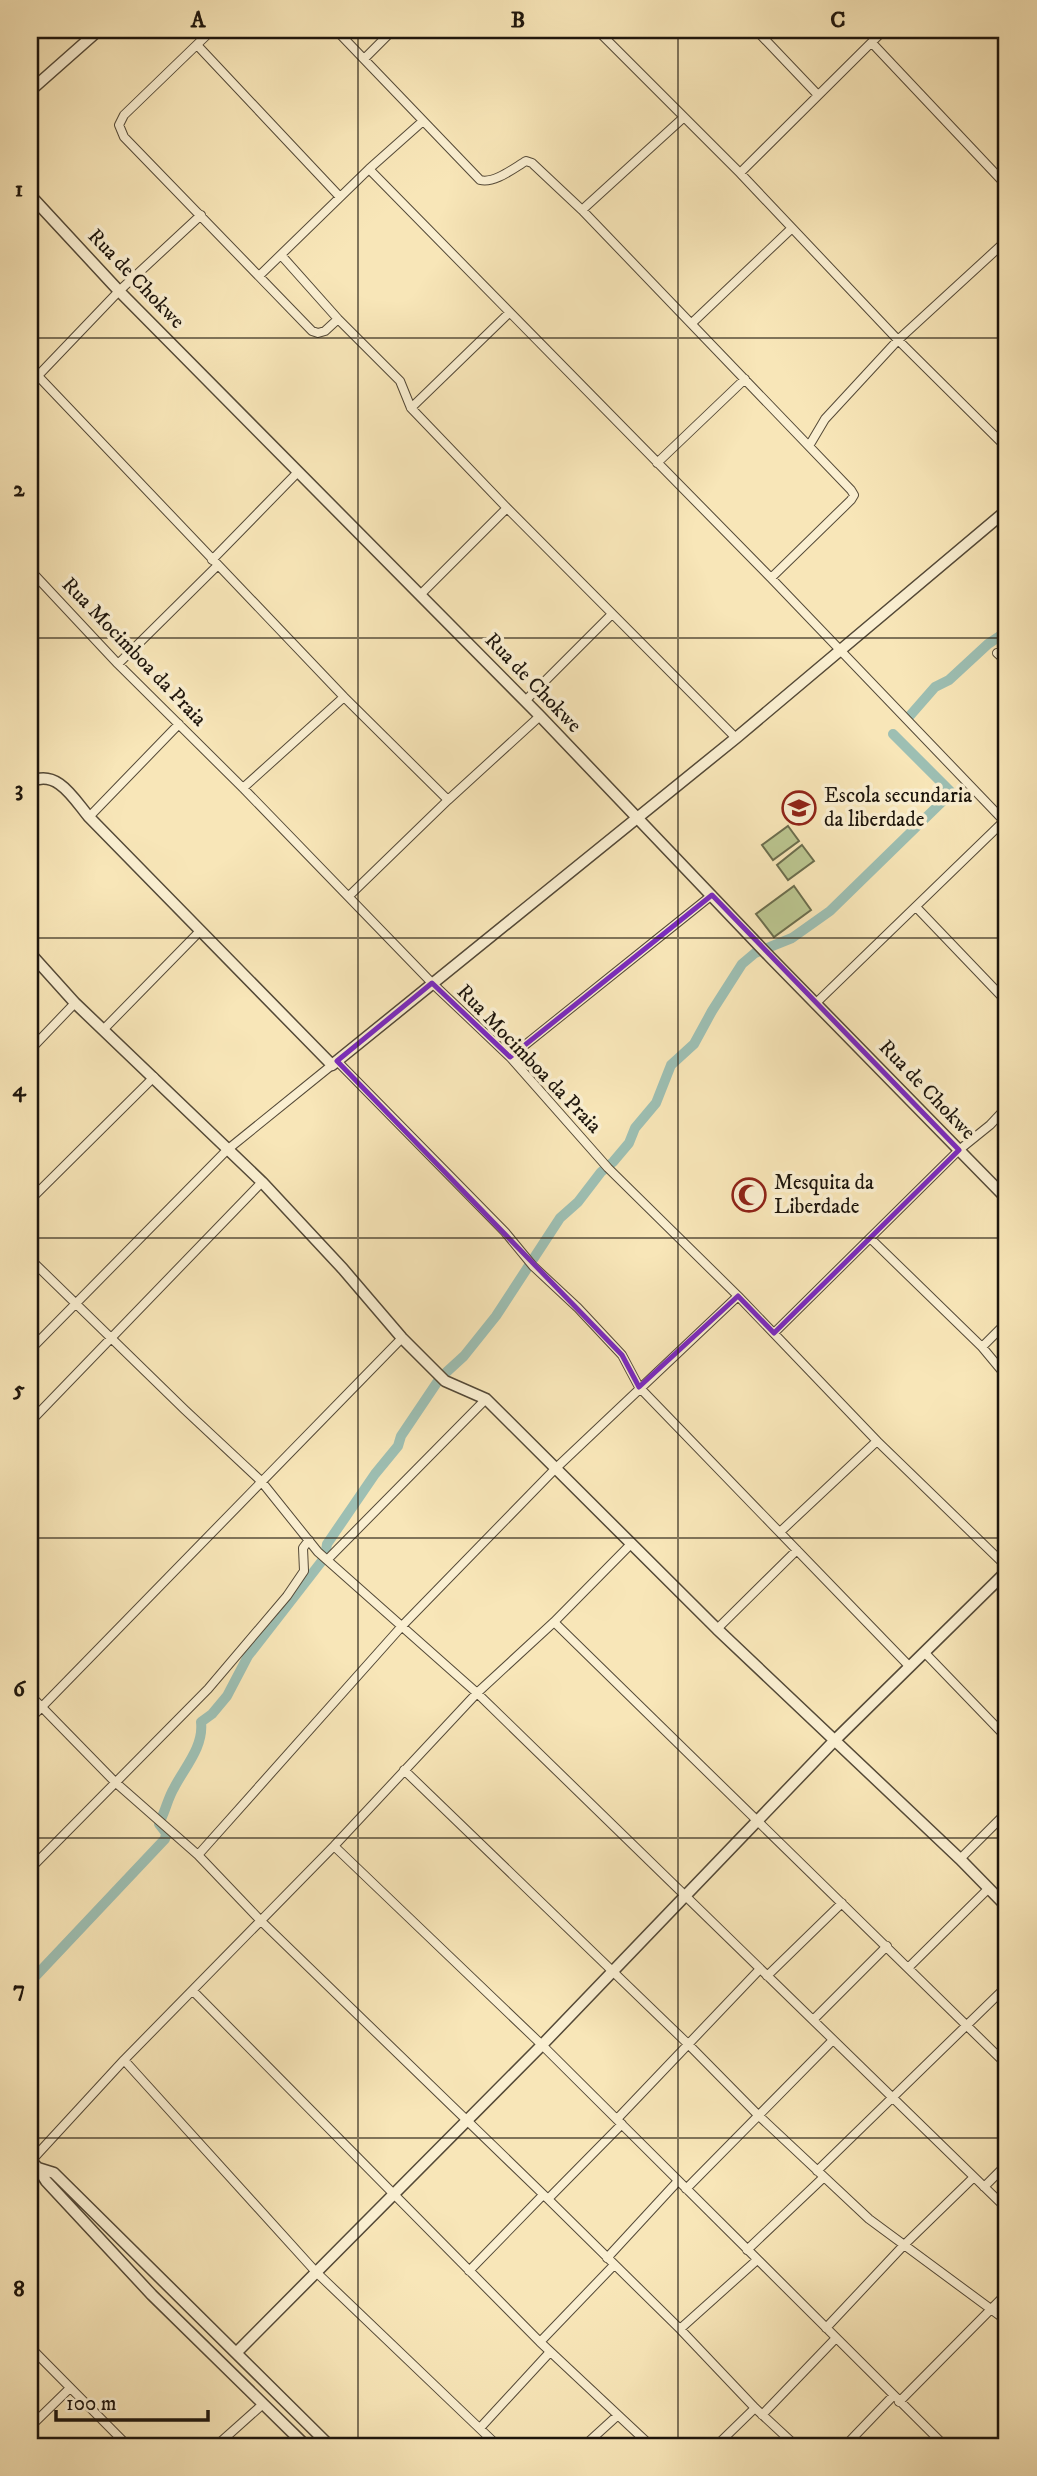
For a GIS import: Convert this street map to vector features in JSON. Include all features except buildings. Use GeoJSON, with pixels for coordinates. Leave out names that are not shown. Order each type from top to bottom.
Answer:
{"type":"FeatureCollection","features":[{"type":"Feature","properties":{"kind":"street"},"geometry":{"type":"LineString","coordinates":[[31,87],[99,30]]}},
{"type":"Feature","properties":{"kind":"street"},"geometry":{"type":"LineString","coordinates":[[212,30],[124,115],[119,125],[124,137],[312,331],[325,331],[338,319]]}},
{"type":"Feature","properties":{"kind":"street"},"geometry":{"type":"LineString","coordinates":[[336,30],[480,180],[486,182],[526,161],[532,163],[582,210],[692,323],[854,495],[771,578]]}},
{"type":"Feature","properties":{"kind":"street"},"geometry":{"type":"LineString","coordinates":[[364,59],[393,30]]}},
{"type":"Feature","properties":{"kind":"street"},"geometry":{"type":"LineString","coordinates":[[597,30],[740,173],[898,340],[1007,448]]}},
{"type":"Feature","properties":{"kind":"street"},"geometry":{"type":"LineString","coordinates":[[757,30],[817,94]]}},
{"type":"Feature","properties":{"kind":"street"},"geometry":{"type":"LineString","coordinates":[[740,173],[884,30]]}},
{"type":"Feature","properties":{"kind":"street"},"geometry":{"type":"LineString","coordinates":[[872,43],[1007,186]]}},
{"type":"Feature","properties":{"kind":"street"},"geometry":{"type":"LineString","coordinates":[[197,45],[340,197]]}},
{"type":"Feature","properties":{"kind":"street"},"geometry":{"type":"LineString","coordinates":[[582,210],[683,118]]}},
{"type":"Feature","properties":{"kind":"street"},"geometry":{"type":"LineString","coordinates":[[259,276],[369,169],[423,121]]}},
{"type":"Feature","properties":{"kind":"street"},"geometry":{"type":"LineString","coordinates":[[369,169],[771,578],[1006,822],[815,1003]]}},
{"type":"Feature","properties":{"kind":"street","name":"Rua de Chokwe"},"geometry":{"type":"LineString","coordinates":[[30,195],[120,291],[540,716],[754,941],[1007,1199]]}},
{"type":"Feature","properties":{"kind":"street"},"geometry":{"type":"LineString","coordinates":[[30,384],[120,291],[201,215]]}},
{"type":"Feature","properties":{"kind":"street"},"geometry":{"type":"LineString","coordinates":[[692,323],[792,229]]}},
{"type":"Feature","properties":{"kind":"street"},"geometry":{"type":"LineString","coordinates":[[809,446],[825,419],[898,340],[1007,240]]}},
{"type":"Feature","properties":{"kind":"street"},"geometry":{"type":"LineString","coordinates":[[999,248],[1007,256]]}},
{"type":"Feature","properties":{"kind":"street"},"geometry":{"type":"LineString","coordinates":[[281,255],[338,319],[400,381],[411,408],[736,738]]}},
{"type":"Feature","properties":{"kind":"street"},"geometry":{"type":"LineString","coordinates":[[411,408],[509,313]]}},
{"type":"Feature","properties":{"kind":"street"},"geometry":{"type":"LineString","coordinates":[[38,376],[214,563],[448,800]]}},
{"type":"Feature","properties":{"kind":"street"},"geometry":{"type":"LineString","coordinates":[[657,463],[745,379]]}},
{"type":"Feature","properties":{"kind":"street"},"geometry":{"type":"LineString","coordinates":[[118,664],[298,472]]}},
{"type":"Feature","properties":{"kind":"street"},"geometry":{"type":"LineString","coordinates":[[419,595],[507,508]]}},
{"type":"Feature","properties":{"kind":"street"},"geometry":{"type":"LineString","coordinates":[[30,1350],[228,1150],[635,817],[736,738],[1007,510]]}},
{"type":"Feature","properties":{"kind":"street","name":"Rua Mocimboa da Praia"},"geometry":{"type":"LineString","coordinates":[[30,570],[118,664],[432,983],[510,1057],[606,1166],[1007,1569]]}},
{"type":"Feature","properties":{"kind":"street"},"geometry":{"type":"LineString","coordinates":[[524,701],[612,614]]}},
{"type":"Feature","properties":{"kind":"street"},"geometry":{"type":"LineString","coordinates":[[997,653],[1007,662]]}},
{"type":"Feature","properties":{"kind":"street"},"geometry":{"type":"LineString","coordinates":[[243,789],[344,697]]}},
{"type":"Feature","properties":{"kind":"street"},"geometry":{"type":"LineString","coordinates":[[349,896],[540,716]]}},
{"type":"Feature","properties":{"kind":"street"},"geometry":{"type":"LineString","coordinates":[[89,817],[179,724]]}},
{"type":"Feature","properties":{"kind":"street"},"geometry":{"type":"LineString","coordinates":[[30,782],[41,778],[56,780],[200,931],[505,1232],[533,1266],[622,1354],[639,1387],[909,1667]]}},
{"type":"Feature","properties":{"kind":"street"},"geometry":{"type":"LineString","coordinates":[[510,1057],[712,895]]}},
{"type":"Feature","properties":{"kind":"street"},"geometry":{"type":"LineString","coordinates":[[917,908],[1007,1002]]}},
{"type":"Feature","properties":{"kind":"street"},"geometry":{"type":"LineString","coordinates":[[103,1030],[200,931]]}},
{"type":"Feature","properties":{"kind":"street"},"geometry":{"type":"LineString","coordinates":[[30,953],[75,1003],[262,1182],[343,1269],[402,1338],[445,1381],[486,1399],[717,1629],[960,1859],[1007,1907]]}},
{"type":"Feature","properties":{"kind":"street"},"geometry":{"type":"LineString","coordinates":[[30,1050],[75,1003]]}},
{"type":"Feature","properties":{"kind":"street"},"geometry":{"type":"LineString","coordinates":[[30,1199],[154,1077]]}},
{"type":"Feature","properties":{"kind":"street"},"geometry":{"type":"LineString","coordinates":[[774,1333],[959,1150],[1007,1107]]}},
{"type":"Feature","properties":{"kind":"street"},"geometry":{"type":"LineString","coordinates":[[30,1422],[262,1182]]}},
{"type":"Feature","properties":{"kind":"street"},"geometry":{"type":"LineString","coordinates":[[871,1239],[982,1347],[1007,1377]]}},
{"type":"Feature","properties":{"kind":"street"},"geometry":{"type":"LineString","coordinates":[[30,1259],[261,1481],[327,1560],[477,1693],[1007,2209]]}},
{"type":"Feature","properties":{"kind":"street"},"geometry":{"type":"LineString","coordinates":[[198,1855],[402,1626],[555,1469],[738,1296]]}},
{"type":"Feature","properties":{"kind":"street"},"geometry":{"type":"LineString","coordinates":[[982,1347],[1007,1322]]}},
{"type":"Feature","properties":{"kind":"street"},"geometry":{"type":"LineString","coordinates":[[30,1719],[402,1338]]}},
{"type":"Feature","properties":{"kind":"street"},"geometry":{"type":"LineString","coordinates":[[327,1560],[486,1399]]}},
{"type":"Feature","properties":{"kind":"street"},"geometry":{"type":"LineString","coordinates":[[779,1532],[877,1441]]}},
{"type":"Feature","properties":{"kind":"street"},"geometry":{"type":"LineString","coordinates":[[30,1870],[208,1689],[287,1596],[304,1571],[303,1548],[309,1540]]}},
{"type":"Feature","properties":{"kind":"street"},"geometry":{"type":"LineString","coordinates":[[33,2163],[124,2060],[334,1846],[477,1693],[554,1622],[631,1544]]}},
{"type":"Feature","properties":{"kind":"street"},"geometry":{"type":"LineString","coordinates":[[717,1629],[797,1549]]}},
{"type":"Feature","properties":{"kind":"street"},"geometry":{"type":"LineString","coordinates":[[236,2353],[542,2045],[835,1740],[1007,1569]]}},
{"type":"Feature","properties":{"kind":"street"},"geometry":{"type":"LineString","coordinates":[[554,1622],[1007,2065]]}},
{"type":"Feature","properties":{"kind":"street"},"geometry":{"type":"LineString","coordinates":[[925,1653],[1007,1738]]}},
{"type":"Feature","properties":{"kind":"street"},"geometry":{"type":"LineString","coordinates":[[30,1696],[115,1782],[198,1855],[261,1921],[546,2197],[796,2446]]}},
{"type":"Feature","properties":{"kind":"street"},"geometry":{"type":"LineString","coordinates":[[404,1770],[758,2115],[869,2219],[1007,2321]]}},
{"type":"Feature","properties":{"kind":"street"},"geometry":{"type":"LineString","coordinates":[[960,1859],[1007,1812]]}},
{"type":"Feature","properties":{"kind":"street"},"geometry":{"type":"LineString","coordinates":[[334,1846],[542,2045],[945,2446]]}},
{"type":"Feature","properties":{"kind":"street"},"geometry":{"type":"LineString","coordinates":[[908,1968],[989,1888]]}},
{"type":"Feature","properties":{"kind":"street"},"geometry":{"type":"LineString","coordinates":[[469,2271],[619,2122],[688,2044],[842,1902]]}},
{"type":"Feature","properties":{"kind":"street"},"geometry":{"type":"LineString","coordinates":[[813,2021],[887,1946]]}},
{"type":"Feature","properties":{"kind":"street"},"geometry":{"type":"LineString","coordinates":[[747,2250],[892,2098],[1007,1986]]}},
{"type":"Feature","properties":{"kind":"street"},"geometry":{"type":"LineString","coordinates":[[193,1991],[550,2352],[651,2446]]}},
{"type":"Feature","properties":{"kind":"street"},"geometry":{"type":"LineString","coordinates":[[686,2189],[833,2040]]}},
{"type":"Feature","properties":{"kind":"street"},"geometry":{"type":"LineString","coordinates":[[124,2060],[316,2272],[498,2446]]}},
{"type":"Feature","properties":{"kind":"street"},"geometry":{"type":"LineString","coordinates":[[33,2163],[54,2173],[330,2446]]}},
{"type":"Feature","properties":{"kind":"street"},"geometry":{"type":"LineString","coordinates":[[33,2163],[46,2181],[152,2295],[306,2446]]}},
{"type":"Feature","properties":{"kind":"street"},"geometry":{"type":"LineString","coordinates":[[984,2187],[1007,2164]]}},
{"type":"Feature","properties":{"kind":"street"},"geometry":{"type":"LineString","coordinates":[[826,2328],[903,2246],[974,2177]]}},
{"type":"Feature","properties":{"kind":"street"},"geometry":{"type":"LineString","coordinates":[[607,2258],[678,2180]]}},
{"type":"Feature","properties":{"kind":"street"},"geometry":{"type":"LineString","coordinates":[[680,2329],[757,2260]]}},
{"type":"Feature","properties":{"kind":"street"},"geometry":{"type":"LineString","coordinates":[[540,2342],[614,2265]]}},
{"type":"Feature","properties":{"kind":"street"},"geometry":{"type":"LineString","coordinates":[[152,2295],[165,2283]]}},
{"type":"Feature","properties":{"kind":"street"},"geometry":{"type":"LineString","coordinates":[[845,2446],[1007,2293]]}},
{"type":"Feature","properties":{"kind":"street"},"geometry":{"type":"LineString","coordinates":[[716,2446],[759,2412],[836,2338]]}},
{"type":"Feature","properties":{"kind":"street"},"geometry":{"type":"LineString","coordinates":[[30,2347],[128,2446]]}},
{"type":"Feature","properties":{"kind":"street"},"geometry":{"type":"LineString","coordinates":[[480,2428],[550,2352]]}},
{"type":"Feature","properties":{"kind":"street"},"geometry":{"type":"LineString","coordinates":[[240,2381],[252,2368]]}},
{"type":"Feature","properties":{"kind":"street"},"geometry":{"type":"LineString","coordinates":[[30,2427],[70,2388]]}},
{"type":"Feature","properties":{"kind":"street"},"geometry":{"type":"LineString","coordinates":[[216,2446],[263,2404]]}},
{"type":"Feature","properties":{"kind":"street"},"geometry":{"type":"LineString","coordinates":[[584,2446],[618,2415]]}},
{"type":"Feature","properties":{"kind":"highlighted area"},"geometry":{"type":"Polygon","coordinates":[[[712,895],[959,1150],[774,1333],[738,1296],[639,1387],[622,1355],[337,1061],[432,983],[510,1057],[712,895]]]}},
{"type":"Feature","properties":{"kind":"green space"},"geometry":{"type":"Polygon","coordinates":[[[788,826],[799,841],[773,860],[762,845],[788,826]]]}},
{"type":"Feature","properties":{"kind":"green space"},"geometry":{"type":"Polygon","coordinates":[[[802,845],[814,861],[788,880],[777,865],[802,845]]]}},
{"type":"Feature","properties":{"kind":"green space"},"geometry":{"type":"Polygon","coordinates":[[[794,886],[811,910],[774,937],[756,914],[794,886]]]}},
{"type":"Feature","properties":{"kind":"waterway"},"geometry":{"type":"LineString","coordinates":[[907,719],[935,687],[949,680],[988,644],[1000,636],[1007,646]]}},
{"type":"Feature","properties":{"kind":"waterway"},"geometry":{"type":"LineString","coordinates":[[161,1819],[172,1792],[196,1749],[201,1722],[212,1714],[227,1696],[248,1656],[325,1557],[327,1544],[375,1474],[398,1446],[401,1436],[440,1378],[464,1356],[496,1316],[560,1218],[578,1202],[601,1172],[629,1143],[635,1128],[656,1103],[671,1065],[694,1044],[742,964],[755,953],[792,938],[830,911],[949,795],[950,791],[893,734]]}},
{"type":"Feature","properties":{"kind":"waterway"},"geometry":{"type":"LineString","coordinates":[[30,1982],[165,1839],[166,1833],[159,1824]]}},
{"type":"Feature","properties":{"kind":"place","name":"Escola secundaria da liberdade"},"geometry":{"type":"Point","coordinates":[799,808]}},
{"type":"Feature","properties":{"kind":"place","name":"Mesquita da Liberdade"},"geometry":{"type":"Point","coordinates":[749,1195]}}]}
